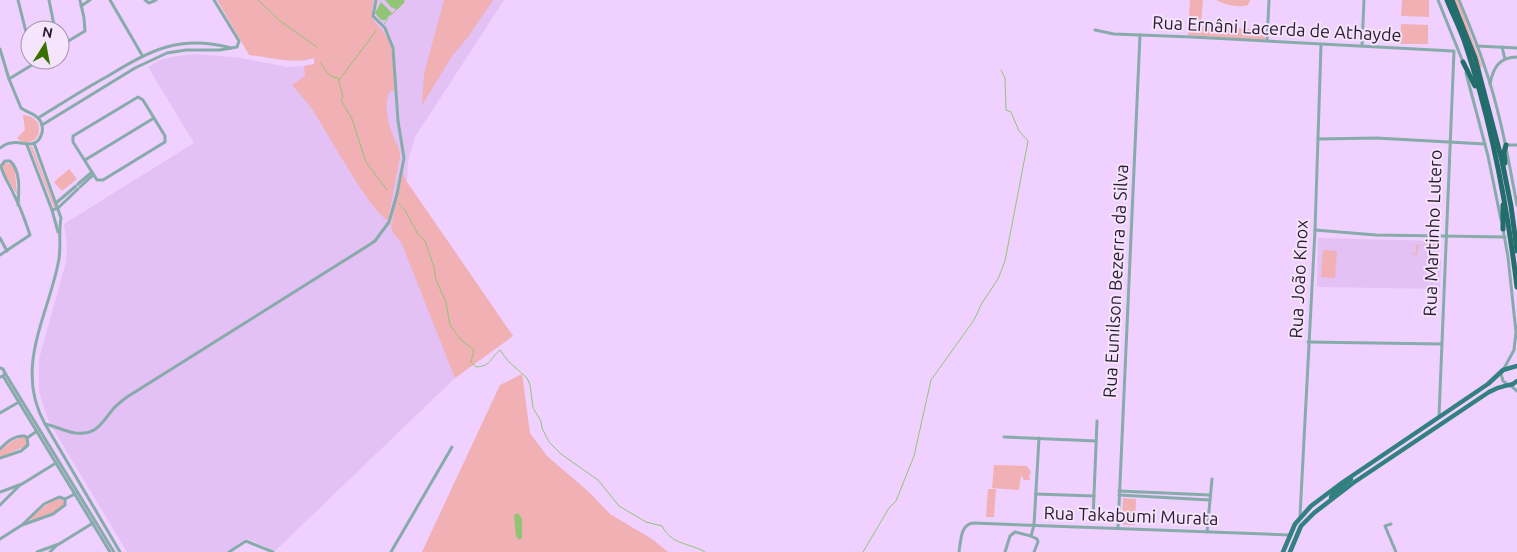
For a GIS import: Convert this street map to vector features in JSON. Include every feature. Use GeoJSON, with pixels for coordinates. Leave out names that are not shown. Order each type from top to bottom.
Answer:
{"type":"FeatureCollection","features":[{"type":"Feature","properties":{"kind":"highway"},"geometry":{"type":"LineString","coordinates":[[1447,0],[1465,44],[1483,101],[1505,188],[1517,287]]}},
{"type":"Feature","properties":{"kind":"highway"},"geometry":{"type":"LineString","coordinates":[[1452,0],[1475,58],[1505,188],[1517,251]]}},
{"type":"Feature","properties":{"kind":"highway"},"geometry":{"type":"LineString","coordinates":[[1463,62],[1483,101]]}},
{"type":"Feature","properties":{"kind":"highway"},"geometry":{"type":"LineString","coordinates":[[1503,229],[1504,152],[1506,145]]}},
{"type":"Feature","properties":{"kind":"highway"},"geometry":{"type":"LineString","coordinates":[[1515,238],[1517,245]]}},
{"type":"Feature","properties":{"kind":"main road"},"geometry":{"type":"LineString","coordinates":[[1282,552],[1300,516],[1322,497],[1488,384],[1503,370],[1517,366]]}},
{"type":"Feature","properties":{"kind":"main road"},"geometry":{"type":"LineString","coordinates":[[1290,552],[1304,522],[1329,501],[1489,392],[1517,381]]}},
{"type":"Feature","properties":{"kind":"main road"},"geometry":{"type":"LineString","coordinates":[[1414,443],[1414,436],[1432,424],[1439,416]]}},
{"type":"Feature","properties":{"kind":"main road"},"geometry":{"type":"LineString","coordinates":[[1396,445],[1406,443],[1405,449]]}},
{"type":"Feature","properties":{"kind":"main road"},"geometry":{"type":"LineString","coordinates":[[1374,461],[1377,467]]}},
{"type":"Feature","properties":{"kind":"main road"},"geometry":{"type":"LineString","coordinates":[[1329,501],[1334,493],[1358,472]]}},
{"type":"Feature","properties":{"kind":"street"},"geometry":{"type":"LineString","coordinates":[[18,0],[23,20]]}},
{"type":"Feature","properties":{"kind":"street"},"geometry":{"type":"LineString","coordinates":[[49,0],[53,20]]}},
{"type":"Feature","properties":{"kind":"street"},"geometry":{"type":"LineString","coordinates":[[70,40],[85,31],[80,0]]}},
{"type":"Feature","properties":{"kind":"street"},"geometry":{"type":"LineString","coordinates":[[81,6],[90,0]]}},
{"type":"Feature","properties":{"kind":"street"},"geometry":{"type":"LineString","coordinates":[[110,0],[142,55]]}},
{"type":"Feature","properties":{"kind":"street"},"geometry":{"type":"LineString","coordinates":[[145,0],[149,3],[156,0]]}},
{"type":"Feature","properties":{"kind":"street"},"geometry":{"type":"LineString","coordinates":[[42,125],[135,68],[167,53],[186,50],[220,50],[239,46],[239,41],[214,0]]}},
{"type":"Feature","properties":{"kind":"street"},"geometry":{"type":"LineString","coordinates":[[45,424],[76,433],[96,429],[116,406],[128,397],[369,245],[379,236],[389,222],[404,158],[398,121],[393,48],[385,28],[374,19],[373,13],[376,0]]}},
{"type":"Feature","properties":{"kind":"street"},"geometry":{"type":"LineString","coordinates":[[1267,41],[1269,0]]}},
{"type":"Feature","properties":{"kind":"street"},"geometry":{"type":"LineString","coordinates":[[1362,46],[1364,0]]}},
{"type":"Feature","properties":{"kind":"street"},"geometry":{"type":"LineString","coordinates":[[1438,0],[1456,51],[1463,62],[1485,144],[1505,237],[1516,332],[1514,350],[1503,370],[1502,377],[1508,385],[1517,390]]}},
{"type":"Feature","properties":{"kind":"street"},"geometry":{"type":"LineString","coordinates":[[1459,0],[1490,84],[1508,153],[1517,205]]}},
{"type":"Feature","properties":{"kind":"street","name":"Rua Ernâni Lacerda de Athayde"},"geometry":{"type":"LineString","coordinates":[[1095,30],[1114,34],[1456,51]]}},
{"type":"Feature","properties":{"kind":"street","name":"Rua Eunilson Bezerra da Silva"},"geometry":{"type":"LineString","coordinates":[[1118,528],[1140,35]]}},
{"type":"Feature","properties":{"kind":"street"},"geometry":{"type":"LineString","coordinates":[[38,118],[142,55],[164,47],[185,43],[213,43],[232,48]]}},
{"type":"Feature","properties":{"kind":"street","name":"Rua João Knox"},"geometry":{"type":"LineString","coordinates":[[1300,516],[1315,230],[1321,44]]}},
{"type":"Feature","properties":{"kind":"street"},"geometry":{"type":"LineString","coordinates":[[1477,46],[1517,48]]}},
{"type":"Feature","properties":{"kind":"street"},"geometry":{"type":"LineString","coordinates":[[1502,47],[1505,59]]}},
{"type":"Feature","properties":{"kind":"street"},"geometry":{"type":"LineString","coordinates":[[0,49],[21,108],[38,118],[42,125],[41,136],[34,143],[27,145],[14,142],[0,148]]}},
{"type":"Feature","properties":{"kind":"street","name":"Rua Martinho Lutero"},"geometry":{"type":"LineString","coordinates":[[1439,416],[1449,142],[1456,51]]}},
{"type":"Feature","properties":{"kind":"street"},"geometry":{"type":"LineString","coordinates":[[1490,84],[1492,71],[1505,59],[1517,57]]}},
{"type":"Feature","properties":{"kind":"street"},"geometry":{"type":"LineString","coordinates":[[9,78],[21,70]]}},
{"type":"Feature","properties":{"kind":"street"},"geometry":{"type":"LineString","coordinates":[[139,97],[143,100],[154,118],[166,140],[164,143],[101,181],[97,180],[73,142],[72,138],[74,135],[135,98],[139,97]]}},
{"type":"Feature","properties":{"kind":"street"},"geometry":{"type":"LineString","coordinates":[[85,160],[154,118]]}},
{"type":"Feature","properties":{"kind":"street"},"geometry":{"type":"LineString","coordinates":[[1318,139],[1376,138],[1485,144]]}},
{"type":"Feature","properties":{"kind":"street"},"geometry":{"type":"LineString","coordinates":[[34,143],[61,218],[58,266],[34,350],[32,384],[34,398],[38,412],[120,552]]}},
{"type":"Feature","properties":{"kind":"street"},"geometry":{"type":"LineString","coordinates":[[27,145],[52,210],[60,240]]}},
{"type":"Feature","properties":{"kind":"street"},"geometry":{"type":"LineString","coordinates":[[1506,145],[1517,145]]}},
{"type":"Feature","properties":{"kind":"street"},"geometry":{"type":"LineString","coordinates":[[0,255],[30,235],[18,205],[15,166],[7,160],[3,162],[2,169],[17,195]]}},
{"type":"Feature","properties":{"kind":"street"},"geometry":{"type":"LineString","coordinates":[[52,210],[93,174]]}},
{"type":"Feature","properties":{"kind":"street"},"geometry":{"type":"LineString","coordinates":[[1315,230],[1376,235],[1505,237]]}},
{"type":"Feature","properties":{"kind":"street"},"geometry":{"type":"LineString","coordinates":[[0,238],[7,251]]}},
{"type":"Feature","properties":{"kind":"street"},"geometry":{"type":"LineString","coordinates":[[1308,342],[1441,344]]}},
{"type":"Feature","properties":{"kind":"street"},"geometry":{"type":"LineString","coordinates":[[0,368],[3,369],[3,375],[19,402],[112,552]]}},
{"type":"Feature","properties":{"kind":"street"},"geometry":{"type":"LineString","coordinates":[[3,375],[112,552]]}},
{"type":"Feature","properties":{"kind":"street"},"geometry":{"type":"LineString","coordinates":[[0,413],[19,402]]}},
{"type":"Feature","properties":{"kind":"street"},"geometry":{"type":"LineString","coordinates":[[1092,519],[1097,421]]}},
{"type":"Feature","properties":{"kind":"street"},"geometry":{"type":"LineString","coordinates":[[28,438],[37,432]]}},
{"type":"Feature","properties":{"kind":"street"},"geometry":{"type":"LineString","coordinates":[[0,449],[9,441],[19,436],[28,438]]}},
{"type":"Feature","properties":{"kind":"street"},"geometry":{"type":"LineString","coordinates":[[1004,436],[1096,441]]}},
{"type":"Feature","properties":{"kind":"street"},"geometry":{"type":"LineString","coordinates":[[0,458],[24,449],[28,445],[28,438]]}},
{"type":"Feature","properties":{"kind":"street"},"geometry":{"type":"LineString","coordinates":[[1033,525],[1039,438]]}},
{"type":"Feature","properties":{"kind":"street"},"geometry":{"type":"LineString","coordinates":[[390,552],[452,447]]}},
{"type":"Feature","properties":{"kind":"street"},"geometry":{"type":"LineString","coordinates":[[0,505],[22,484],[56,463]]}},
{"type":"Feature","properties":{"kind":"street"},"geometry":{"type":"LineString","coordinates":[[1207,532],[1212,479]]}},
{"type":"Feature","properties":{"kind":"street"},"geometry":{"type":"LineString","coordinates":[[0,492],[22,484]]}},
{"type":"Feature","properties":{"kind":"street"},"geometry":{"type":"LineString","coordinates":[[8,489],[11,493]]}},
{"type":"Feature","properties":{"kind":"street"},"geometry":{"type":"LineString","coordinates":[[1119,493],[1210,498]]}},
{"type":"Feature","properties":{"kind":"street"},"geometry":{"type":"LineString","coordinates":[[0,539],[30,520],[51,500],[59,497],[65,499],[75,494]]}},
{"type":"Feature","properties":{"kind":"street"},"geometry":{"type":"LineString","coordinates":[[1036,494],[1094,496]]}},
{"type":"Feature","properties":{"kind":"street"},"geometry":{"type":"LineString","coordinates":[[30,520],[60,510],[65,505],[65,499]]}},
{"type":"Feature","properties":{"kind":"street"},"geometry":{"type":"LineString","coordinates":[[1031,536],[1034,510]]}},
{"type":"Feature","properties":{"kind":"street"},"geometry":{"type":"LineString","coordinates":[[1034,518],[1044,525]]}},
{"type":"Feature","properties":{"kind":"street","name":"Rua Takabumi Murata"},"geometry":{"type":"LineString","coordinates":[[959,552],[963,528],[967,524],[973,523],[1289,536]]}},
{"type":"Feature","properties":{"kind":"street"},"geometry":{"type":"LineString","coordinates":[[37,552],[47,551],[93,524]]}},
{"type":"Feature","properties":{"kind":"street"},"geometry":{"type":"LineString","coordinates":[[1391,524],[1385,526],[1396,552]]}},
{"type":"Feature","properties":{"kind":"street"},"geometry":{"type":"LineString","coordinates":[[1005,552],[1011,533],[1015,532],[1038,540],[1034,552]]}},
{"type":"Feature","properties":{"kind":"street"},"geometry":{"type":"LineString","coordinates":[[230,552],[246,541],[273,552]]}},
{"type":"Feature","properties":{"kind":"shaded area"},"geometry":{"type":"Polygon","coordinates":[[[217,0],[374,0],[372,15],[376,24],[387,37],[393,61],[395,91],[390,91],[388,96],[387,114],[400,154],[388,220],[381,215],[360,188],[312,109],[292,85],[305,76],[304,66],[314,64],[314,58],[290,61],[249,55],[217,0]]]}},
{"type":"Feature","properties":{"kind":"shaded area"},"geometry":{"type":"Polygon","coordinates":[[[347,0],[504,0],[415,137],[408,161],[407,182],[513,336],[455,378],[275,551],[246,538],[227,552],[127,552],[49,422],[39,392],[39,359],[66,262],[67,247],[64,224],[194,143],[148,67],[160,60],[171,57],[196,54],[241,58],[287,67],[314,64],[347,0]]]}},
{"type":"Feature","properties":{"kind":"shaded area"},"geometry":{"type":"Polygon","coordinates":[[[385,0],[404,0],[405,2],[397,10],[391,7],[385,0]]]}},
{"type":"Feature","properties":{"kind":"shaded area"},"geometry":{"type":"Polygon","coordinates":[[[444,0],[493,0],[468,37],[452,56],[422,105],[424,74],[444,0]]]}},
{"type":"Feature","properties":{"kind":"shaded area"},"geometry":{"type":"Polygon","coordinates":[[[1190,0],[1203,0],[1201,26],[1265,30],[1265,40],[1188,35],[1190,0]]]}},
{"type":"Feature","properties":{"kind":"shaded area"},"geometry":{"type":"Polygon","coordinates":[[[1216,0],[1250,0],[1248,5],[1236,6],[1216,0]]]}},
{"type":"Feature","properties":{"kind":"shaded area"},"geometry":{"type":"Polygon","coordinates":[[[1402,0],[1429,0],[1429,17],[1401,16],[1402,0]]]}},
{"type":"Feature","properties":{"kind":"shaded area"},"geometry":{"type":"Polygon","coordinates":[[[1453,0],[1458,0],[1482,66],[1480,70],[1453,0]]]}},
{"type":"Feature","properties":{"kind":"shaded area"},"geometry":{"type":"Polygon","coordinates":[[[381,2],[392,13],[385,20],[381,20],[375,13],[381,2]]]}},
{"type":"Feature","properties":{"kind":"shaded area"},"geometry":{"type":"Polygon","coordinates":[[[1401,24],[1428,25],[1428,44],[1400,44],[1401,24]]]}},
{"type":"Feature","properties":{"kind":"shaded area"},"geometry":{"type":"Polygon","coordinates":[[[23,115],[32,117],[39,125],[37,137],[30,142],[17,138],[25,130],[23,115]]]}},
{"type":"Feature","properties":{"kind":"shaded area"},"geometry":{"type":"Polygon","coordinates":[[[32,146],[55,206],[54,208],[30,147],[32,146]]]}},
{"type":"Feature","properties":{"kind":"shaded area"},"geometry":{"type":"Polygon","coordinates":[[[5,163],[11,164],[15,171],[17,195],[4,172],[3,166],[5,163]]]}},
{"type":"Feature","properties":{"kind":"shaded area"},"geometry":{"type":"Polygon","coordinates":[[[69,169],[77,179],[62,191],[54,182],[69,169]]]}},
{"type":"Feature","properties":{"kind":"shaded area"},"geometry":{"type":"Polygon","coordinates":[[[401,171],[513,336],[455,378],[401,242],[393,233],[391,227],[401,171]]]}},
{"type":"Feature","properties":{"kind":"shaded area"},"geometry":{"type":"Polygon","coordinates":[[[1318,238],[1440,241],[1438,258],[1441,260],[1440,289],[1317,287],[1318,238]]]}},
{"type":"Feature","properties":{"kind":"shaded area"},"geometry":{"type":"Polygon","coordinates":[[[1428,240],[1440,241],[1440,249],[1421,244],[1428,244],[1428,240]]]}},
{"type":"Feature","properties":{"kind":"shaded area"},"geometry":{"type":"Polygon","coordinates":[[[1414,245],[1419,245],[1417,255],[1412,254],[1416,253],[1417,246],[1414,245]]]}},
{"type":"Feature","properties":{"kind":"shaded area"},"geometry":{"type":"Polygon","coordinates":[[[1323,250],[1337,251],[1335,278],[1321,277],[1323,250]]]}},
{"type":"Feature","properties":{"kind":"shaded area"},"geometry":{"type":"Polygon","coordinates":[[[522,374],[530,433],[547,456],[589,492],[610,514],[652,539],[668,552],[422,552],[500,385],[522,374]]]}},
{"type":"Feature","properties":{"kind":"shaded area"},"geometry":{"type":"Polygon","coordinates":[[[25,437],[26,446],[0,457],[0,451],[9,444],[25,437]]]}},
{"type":"Feature","properties":{"kind":"shaded area"},"geometry":{"type":"Polygon","coordinates":[[[994,465],[1027,466],[1031,472],[1030,480],[1024,480],[1021,475],[1019,490],[992,488],[994,465]]]}},
{"type":"Feature","properties":{"kind":"shaded area"},"geometry":{"type":"Polygon","coordinates":[[[988,489],[996,489],[994,517],[986,517],[988,489]]]}},
{"type":"Feature","properties":{"kind":"shaded area"},"geometry":{"type":"Polygon","coordinates":[[[59,498],[64,501],[64,505],[53,513],[31,521],[31,518],[46,505],[59,498]]]}},
{"type":"Feature","properties":{"kind":"shaded area"},"geometry":{"type":"Polygon","coordinates":[[[1123,498],[1136,499],[1135,525],[1124,525],[1122,523],[1123,498]]]}},
{"type":"Feature","properties":{"kind":"shaded area"},"geometry":{"type":"Polygon","coordinates":[[[518,513],[522,519],[522,538],[519,540],[516,536],[514,515],[518,513]]]}},
{"type":"Feature","properties":{"kind":"waterway"},"geometry":{"type":"LineString","coordinates":[[258,0],[280,21],[317,47]]}},
{"type":"Feature","properties":{"kind":"waterway"},"geometry":{"type":"LineString","coordinates":[[391,15],[397,9]]}},
{"type":"Feature","properties":{"kind":"waterway"},"geometry":{"type":"LineString","coordinates":[[384,24],[388,18]]}},
{"type":"Feature","properties":{"kind":"waterway"},"geometry":{"type":"LineString","coordinates":[[339,80],[376,31]]}},
{"type":"Feature","properties":{"kind":"waterway"},"geometry":{"type":"LineString","coordinates":[[321,63],[330,75],[338,78],[343,97],[341,100],[352,119],[366,162],[387,190]]}},
{"type":"Feature","properties":{"kind":"waterway"},"geometry":{"type":"LineString","coordinates":[[863,552],[889,508],[896,501],[914,456],[931,380],[974,320],[982,303],[998,279],[1005,261],[1028,141],[1019,131],[1011,112],[1006,110],[1005,78],[1001,70]]}},
{"type":"Feature","properties":{"kind":"waterway"},"geometry":{"type":"LineString","coordinates":[[399,204],[405,210],[418,234],[425,241],[434,267],[436,280],[446,302],[450,325],[461,340],[474,350],[471,362],[476,367],[485,365],[500,350],[508,361],[527,378],[530,385],[533,408],[541,421],[542,428],[549,442],[561,454],[598,480],[619,506],[646,522],[662,526],[671,537],[681,543],[705,552]]}}]}
